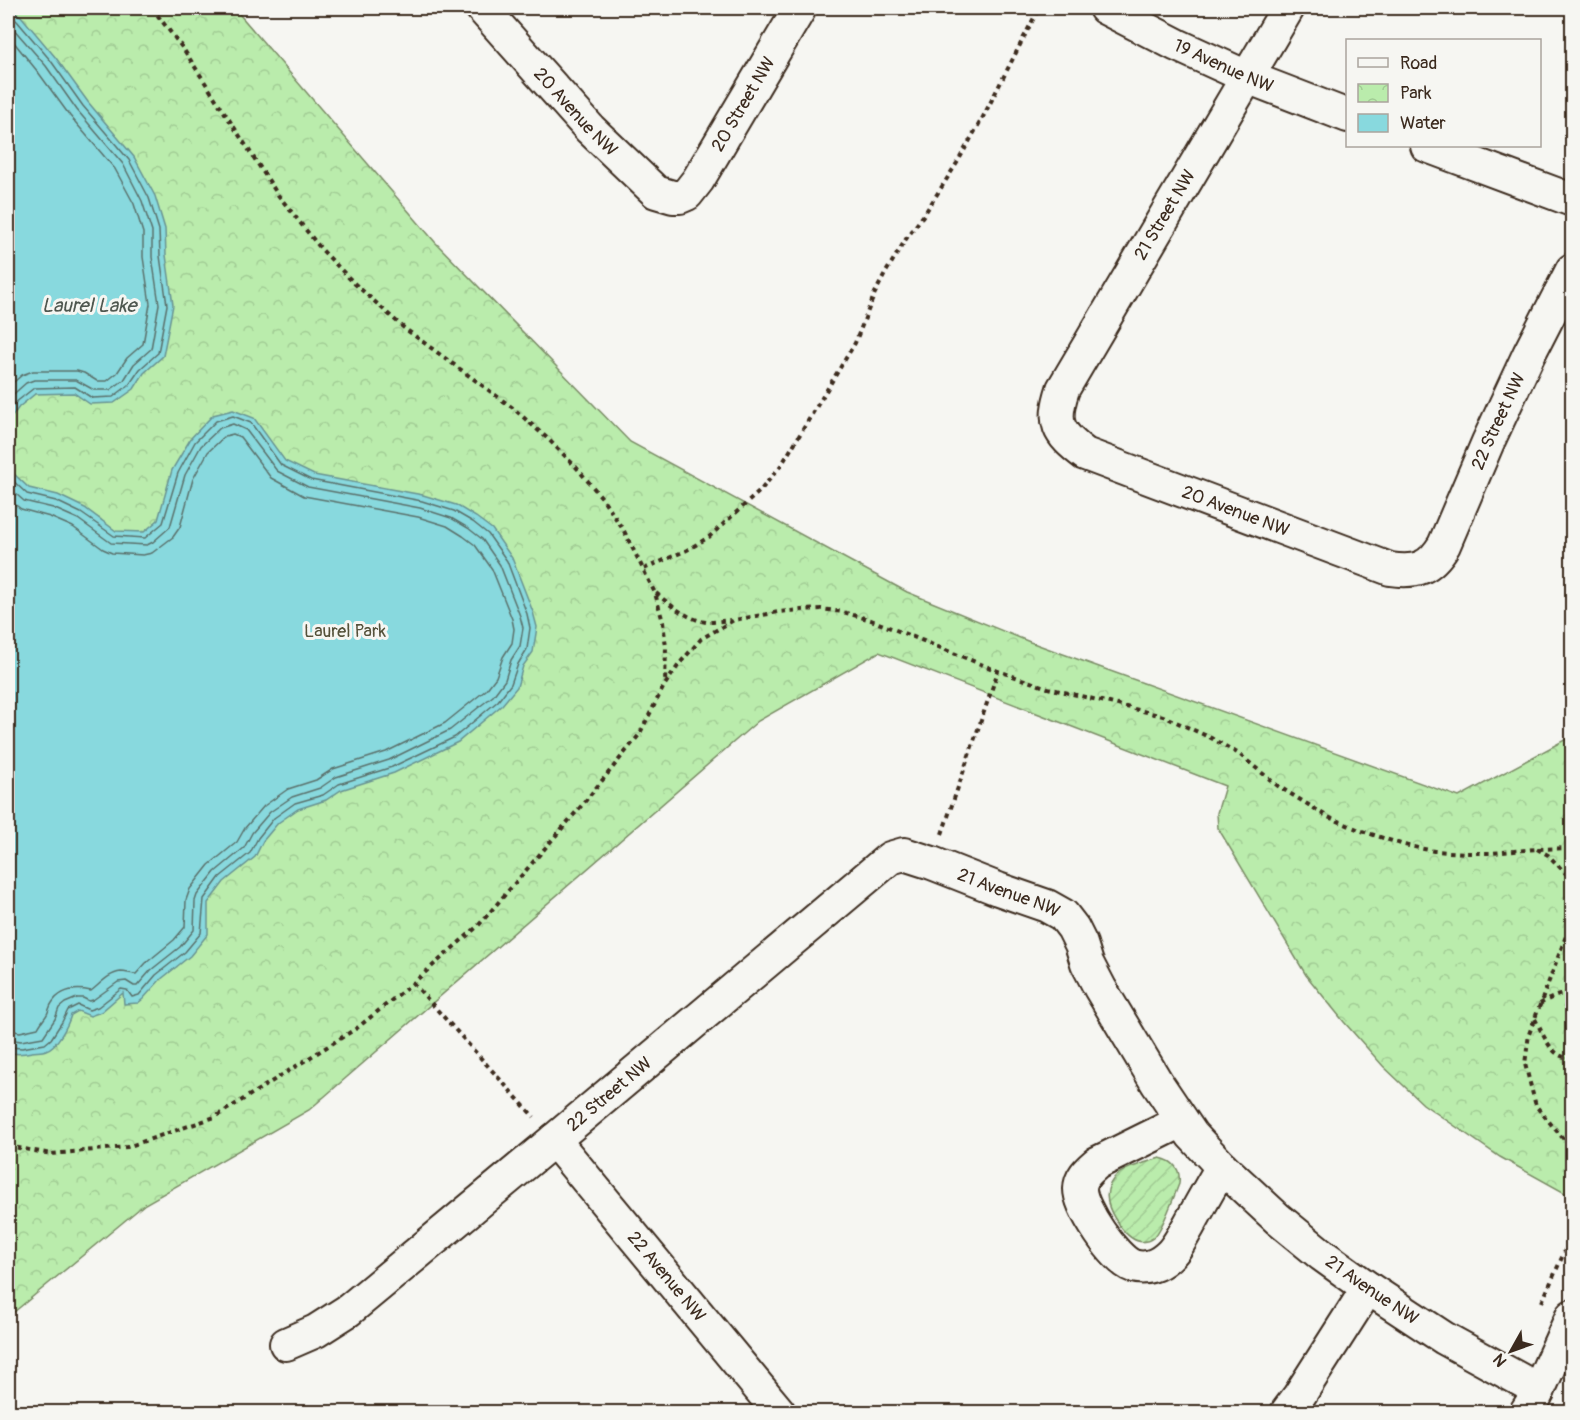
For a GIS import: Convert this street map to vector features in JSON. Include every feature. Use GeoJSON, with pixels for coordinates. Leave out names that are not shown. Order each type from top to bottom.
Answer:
{"type":"FeatureCollection","features":[{"type":"Feature","properties":{"kind":"street","name":"20 Avenue NW"},"geometry":{"type":"LineString","coordinates":[[483,8],[590,129],[656,192],[680,197]]}},
{"type":"Feature","properties":{"kind":"street","name":"20 Street NW"},"geometry":{"type":"LineString","coordinates":[[680,197],[687,194],[698,180],[800,8]]}},
{"type":"Feature","properties":{"kind":"street","name":"19 Avenue NW"},"geometry":{"type":"LineString","coordinates":[[1105,8],[1177,45],[1247,77],[1346,116]]}},
{"type":"Feature","properties":{"kind":"street","name":"21 Street NW"},"geometry":{"type":"LineString","coordinates":[[1059,428],[1056,415],[1063,389],[1288,8]]}},
{"type":"Feature","properties":{"kind":"street"},"geometry":{"type":"LineString","coordinates":[[1430,147],[1572,200]]}},
{"type":"Feature","properties":{"kind":"street","name":"22 Street NW"},"geometry":{"type":"LineString","coordinates":[[1421,568],[1436,559],[1444,545],[1510,393],[1572,270]]}},
{"type":"Feature","properties":{"kind":"street","name":"20 Avenue NW"},"geometry":{"type":"LineString","coordinates":[[1059,428],[1070,443],[1085,454],[1390,569],[1406,571],[1421,568]]}},
{"type":"Feature","properties":{"kind":"street","name":"22 Street NW"},"geometry":{"type":"LineString","coordinates":[[285,1344],[316,1331],[349,1310],[890,858],[904,854],[932,863]]}},
{"type":"Feature","properties":{"kind":"street","name":"21 Avenue NW"},"geometry":{"type":"LineString","coordinates":[[932,863],[1047,906],[1063,915],[1073,928],[1100,988],[1182,1121],[1202,1147],[1278,1219],[1322,1255],[1533,1401]]}},
{"type":"Feature","properties":{"kind":"street"},"geometry":{"type":"LineString","coordinates":[[1182,1121],[1097,1163],[1086,1173],[1081,1182],[1083,1203],[1116,1253],[1125,1262],[1142,1268],[1155,1265],[1168,1256],[1222,1167]]}},
{"type":"Feature","properties":{"kind":"street","name":"22 Avenue NW"},"geometry":{"type":"LineString","coordinates":[[554,1140],[779,1413]]}},
{"type":"Feature","properties":{"kind":"street"},"geometry":{"type":"LineString","coordinates":[[1287,1413],[1368,1288]]}},
{"type":"Feature","properties":{"kind":"street"},"geometry":{"type":"LineString","coordinates":[[1533,1401],[1572,1316]]}},
{"type":"Feature","properties":{"kind":"path"},"geometry":{"type":"LineString","coordinates":[[152,8],[184,50],[278,195],[322,250],[354,284],[405,328],[513,408],[576,467],[603,499],[624,531],[656,593],[666,647],[665,685]]}},
{"type":"Feature","properties":{"kind":"path"},"geometry":{"type":"LineString","coordinates":[[644,570],[687,550],[708,537],[760,491],[782,464],[855,343],[886,272],[957,163],[978,126],[1039,8]]}},
{"type":"Feature","properties":{"kind":"path"},"geometry":{"type":"LineString","coordinates":[[656,593],[670,605],[696,619],[707,622],[801,610],[821,609],[843,612],[871,620],[998,671],[1048,688],[1163,716],[1188,726],[1239,754],[1278,786],[1328,817],[1404,845],[1434,851],[1467,853],[1572,848]]}},
{"type":"Feature","properties":{"kind":"path"},"geometry":{"type":"LineString","coordinates":[[8,1146],[51,1154],[127,1147],[215,1117],[357,1028],[413,984],[478,926],[639,735],[665,685],[680,663],[701,639],[734,620]]}},
{"type":"Feature","properties":{"kind":"path"},"geometry":{"type":"LineString","coordinates":[[932,863],[998,671]]}},
{"type":"Feature","properties":{"kind":"path"},"geometry":{"type":"LineString","coordinates":[[1536,849],[1548,855],[1572,880]]}},
{"type":"Feature","properties":{"kind":"path"},"geometry":{"type":"LineString","coordinates":[[1572,920],[1529,1034],[1525,1064],[1536,1106],[1572,1146]]}},
{"type":"Feature","properties":{"kind":"path"},"geometry":{"type":"LineString","coordinates":[[413,984],[554,1140]]}},
{"type":"Feature","properties":{"kind":"path"},"geometry":{"type":"LineString","coordinates":[[1540,1004],[1559,995],[1572,993]]}},
{"type":"Feature","properties":{"kind":"path"},"geometry":{"type":"LineString","coordinates":[[1534,1019],[1554,1052],[1562,1057],[1572,1058]]}},
{"type":"Feature","properties":{"kind":"path"},"geometry":{"type":"LineString","coordinates":[[1538,1311],[1572,1235]]}},
{"type":"Feature","properties":{"kind":"green space","name":"Laurel Park"},"geometry":{"type":"Polygon","coordinates":[[[8,8],[234,8],[435,242],[630,442],[907,592],[1030,642],[1459,797],[1572,736],[1572,1197],[1500,1157],[1423,1104],[1383,1066],[1344,1022],[1306,975],[1218,828],[1217,813],[1225,786],[879,652],[758,721],[309,1110],[145,1204],[8,1317],[8,8]]]}},
{"type":"Feature","properties":{"kind":"green space"},"geometry":{"type":"Polygon","coordinates":[[[1160,1158],[1176,1166],[1179,1184],[1164,1221],[1156,1234],[1148,1241],[1138,1241],[1126,1233],[1115,1220],[1108,1202],[1108,1190],[1118,1174],[1160,1158]]]}},
{"type":"Feature","properties":{"kind":"water","name":"Laurel Lake"},"geometry":{"type":"Polygon","coordinates":[[[8,8],[21,16],[134,157],[155,196],[165,229],[173,305],[163,356],[144,373],[134,389],[114,403],[90,404],[74,393],[35,394],[19,407],[8,422],[8,8]]]}},
{"type":"Feature","properties":{"kind":"water"},"geometry":{"type":"Polygon","coordinates":[[[233,410],[254,418],[285,461],[314,475],[423,495],[456,505],[492,529],[512,558],[533,612],[537,627],[533,652],[523,666],[517,687],[502,705],[458,742],[394,773],[341,790],[326,800],[298,809],[278,823],[263,841],[255,857],[224,882],[208,903],[208,934],[190,956],[160,980],[138,1003],[124,1004],[123,993],[101,1012],[90,1016],[78,1011],[71,1015],[62,1035],[50,1048],[23,1054],[8,1052],[8,463],[13,473],[29,488],[58,495],[85,508],[116,531],[144,532],[158,520],[172,470],[191,438],[213,415],[233,410]]]}}]}
